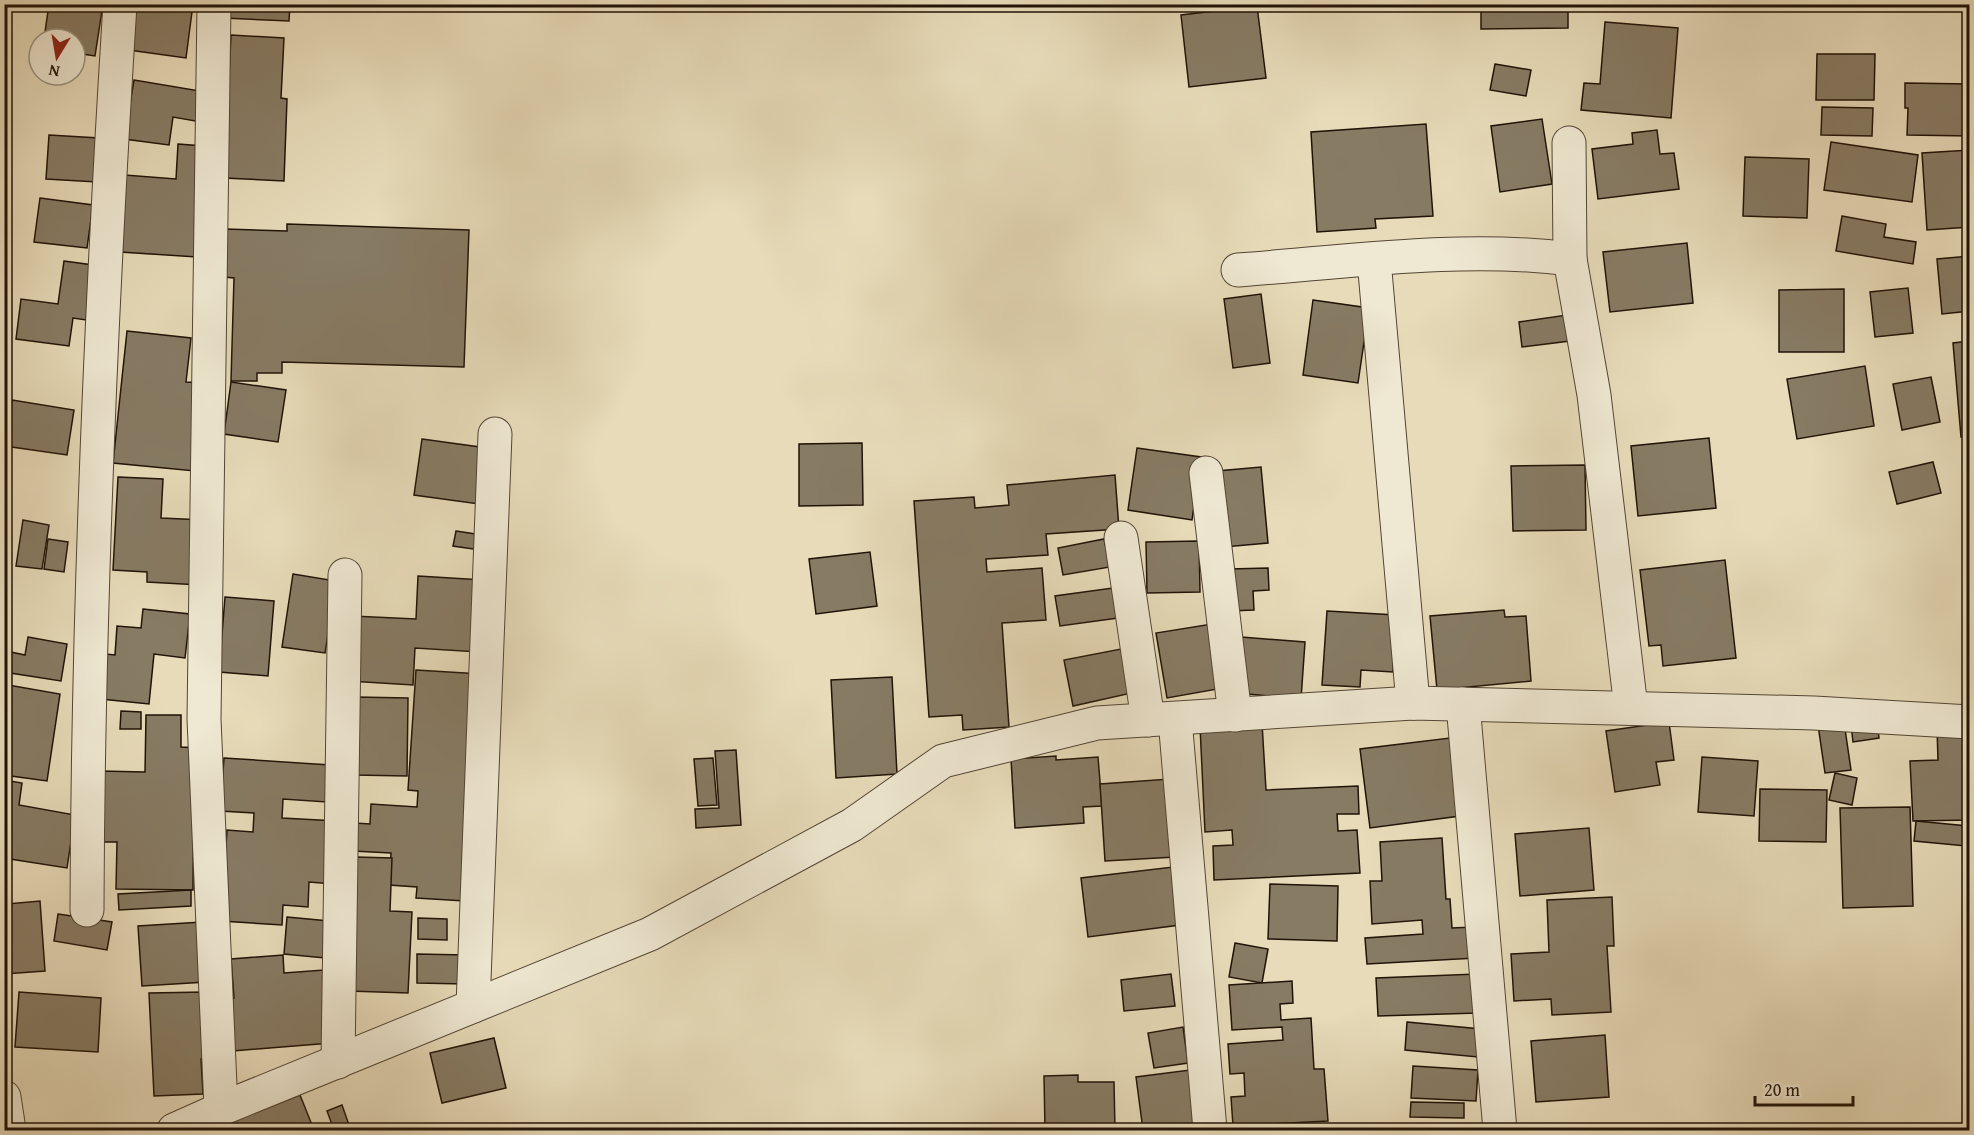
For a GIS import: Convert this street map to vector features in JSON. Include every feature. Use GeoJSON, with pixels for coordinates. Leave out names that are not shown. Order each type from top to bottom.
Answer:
{"type":"FeatureCollection","features":[{"type":"Feature","properties":{"kind":"street"},"geometry":{"type":"LineString","coordinates":[[87,910],[88,757],[104,251],[120,4]]}},
{"type":"Feature","properties":{"kind":"street"},"geometry":{"type":"LineString","coordinates":[[214,4],[204,719],[221,1108]]}},
{"type":"Feature","properties":{"kind":"street"},"geometry":{"type":"LineString","coordinates":[[1569,143],[1570,259],[1594,395],[1631,708]]}},
{"type":"Feature","properties":{"kind":"street"},"geometry":{"type":"LineString","coordinates":[[1239,270],[1460,253],[1537,254],[1570,259]]}},
{"type":"Feature","properties":{"kind":"street"},"geometry":{"type":"LineString","coordinates":[[1374,260],[1413,703]]}},
{"type":"Feature","properties":{"kind":"street"},"geometry":{"type":"LineString","coordinates":[[473,1006],[495,434]]}},
{"type":"Feature","properties":{"kind":"street"},"geometry":{"type":"LineString","coordinates":[[1206,472],[1235,715]]}},
{"type":"Feature","properties":{"kind":"street"},"geometry":{"type":"LineString","coordinates":[[1121,538],[1162,720],[1210,1131]]}},
{"type":"Feature","properties":{"kind":"street"},"geometry":{"type":"LineString","coordinates":[[338,1062],[345,575]]}},
{"type":"Feature","properties":{"kind":"street"},"geometry":{"type":"LineString","coordinates":[[174,1131],[221,1108],[650,934],[852,825],[943,761],[1097,723],[1413,703],[1814,713],[1970,722]]}},
{"type":"Feature","properties":{"kind":"street"},"geometry":{"type":"LineString","coordinates":[[1463,704],[1500,1131]]}},
{"type":"Feature","properties":{"kind":"street"},"geometry":{"type":"LineString","coordinates":[[4,1097],[9,1131]]}},
{"type":"Feature","properties":{"kind":"building"},"geometry":{"type":"Polygon","coordinates":[[[49,4],[103,4],[95,56],[87,55],[87,27],[46,27],[49,4]]]}},
{"type":"Feature","properties":{"kind":"building"},"geometry":{"type":"Polygon","coordinates":[[[135,4],[193,4],[186,58],[129,50],[135,4]]]}},
{"type":"Feature","properties":{"kind":"building"},"geometry":{"type":"Polygon","coordinates":[[[225,4],[290,4],[289,21],[224,18],[225,4]]]}},
{"type":"Feature","properties":{"kind":"building"},"geometry":{"type":"Polygon","coordinates":[[[1481,4],[1568,4],[1568,28],[1481,29],[1481,4]]]}},
{"type":"Feature","properties":{"kind":"building"},"geometry":{"type":"Polygon","coordinates":[[[1257,6],[1266,78],[1189,87],[1181,15],[1257,6]]]}},
{"type":"Feature","properties":{"kind":"building"},"geometry":{"type":"Polygon","coordinates":[[[1605,22],[1678,28],[1671,118],[1581,110],[1584,83],[1600,84],[1605,22]]]}},
{"type":"Feature","properties":{"kind":"building"},"geometry":{"type":"Polygon","coordinates":[[[231,35],[284,38],[281,98],[287,99],[284,181],[224,178],[231,35]]]}},
{"type":"Feature","properties":{"kind":"building"},"geometry":{"type":"Polygon","coordinates":[[[1817,54],[1875,54],[1874,100],[1816,100],[1817,54]]]}},
{"type":"Feature","properties":{"kind":"building"},"geometry":{"type":"Polygon","coordinates":[[[1495,64],[1531,70],[1526,96],[1490,90],[1495,64]]]}},
{"type":"Feature","properties":{"kind":"building"},"geometry":{"type":"Polygon","coordinates":[[[134,80],[206,92],[201,122],[173,117],[169,145],[124,139],[134,80]]]}},
{"type":"Feature","properties":{"kind":"building"},"geometry":{"type":"Polygon","coordinates":[[[1905,83],[1970,84],[1970,136],[1907,135],[1908,108],[1905,108],[1905,83]]]}},
{"type":"Feature","properties":{"kind":"building"},"geometry":{"type":"Polygon","coordinates":[[[1822,107],[1873,108],[1872,136],[1821,135],[1822,107]]]}},
{"type":"Feature","properties":{"kind":"building"},"geometry":{"type":"Polygon","coordinates":[[[1542,119],[1552,184],[1500,192],[1491,126],[1542,119]]]}},
{"type":"Feature","properties":{"kind":"building"},"geometry":{"type":"Polygon","coordinates":[[[1426,124],[1433,216],[1375,219],[1376,228],[1317,232],[1311,132],[1426,124]]]}},
{"type":"Feature","properties":{"kind":"building"},"geometry":{"type":"Polygon","coordinates":[[[1657,130],[1660,154],[1674,153],[1679,189],[1598,199],[1592,149],[1633,144],[1632,133],[1657,130]]]}},
{"type":"Feature","properties":{"kind":"building"},"geometry":{"type":"Polygon","coordinates":[[[49,135],[99,138],[97,182],[46,179],[49,135]]]}},
{"type":"Feature","properties":{"kind":"building"},"geometry":{"type":"Polygon","coordinates":[[[1831,142],[1918,155],[1912,202],[1824,190],[1831,142]]]}},
{"type":"Feature","properties":{"kind":"building"},"geometry":{"type":"Polygon","coordinates":[[[178,144],[204,146],[197,257],[120,252],[125,175],[176,179],[178,144]]]}},
{"type":"Feature","properties":{"kind":"building"},"geometry":{"type":"Polygon","coordinates":[[[1970,150],[1970,227],[1927,230],[1922,153],[1970,150]]]}},
{"type":"Feature","properties":{"kind":"building"},"geometry":{"type":"Polygon","coordinates":[[[1745,157],[1809,159],[1807,218],[1743,216],[1745,157]]]}},
{"type":"Feature","properties":{"kind":"building"},"geometry":{"type":"Polygon","coordinates":[[[40,198],[93,205],[87,248],[34,242],[40,198]]]}},
{"type":"Feature","properties":{"kind":"building"},"geometry":{"type":"Polygon","coordinates":[[[1842,216],[1886,224],[1884,237],[1916,242],[1913,264],[1836,251],[1842,216]]]}},
{"type":"Feature","properties":{"kind":"building"},"geometry":{"type":"Polygon","coordinates":[[[287,224],[469,230],[464,367],[282,362],[282,373],[257,373],[257,381],[231,381],[234,278],[224,277],[226,229],[287,231],[287,224]]]}},
{"type":"Feature","properties":{"kind":"building"},"geometry":{"type":"Polygon","coordinates":[[[1687,243],[1693,303],[1610,312],[1603,252],[1687,243]]]}},
{"type":"Feature","properties":{"kind":"building"},"geometry":{"type":"Polygon","coordinates":[[[1970,256],[1970,311],[1942,314],[1937,259],[1970,256]]]}},
{"type":"Feature","properties":{"kind":"building"},"geometry":{"type":"Polygon","coordinates":[[[64,261],[93,265],[86,320],[73,318],[69,346],[16,339],[21,299],[58,304],[64,261]]]}},
{"type":"Feature","properties":{"kind":"building"},"geometry":{"type":"Polygon","coordinates":[[[1908,288],[1913,333],[1875,337],[1870,292],[1908,288]]]}},
{"type":"Feature","properties":{"kind":"building"},"geometry":{"type":"Polygon","coordinates":[[[1844,289],[1844,352],[1779,352],[1779,290],[1844,289]]]}},
{"type":"Feature","properties":{"kind":"building"},"geometry":{"type":"Polygon","coordinates":[[[1261,294],[1270,363],[1233,368],[1224,299],[1261,294]]]}},
{"type":"Feature","properties":{"kind":"building"},"geometry":{"type":"Polygon","coordinates":[[[1313,300],[1369,308],[1358,383],[1303,375],[1313,300]]]}},
{"type":"Feature","properties":{"kind":"building"},"geometry":{"type":"Polygon","coordinates":[[[1574,314],[1578,340],[1522,347],[1519,322],[1574,314]]]}},
{"type":"Feature","properties":{"kind":"building"},"geometry":{"type":"Polygon","coordinates":[[[127,331],[191,338],[186,382],[204,383],[195,471],[113,463],[127,331]]]}},
{"type":"Feature","properties":{"kind":"building"},"geometry":{"type":"Polygon","coordinates":[[[1970,341],[1970,437],[1961,437],[1953,343],[1970,341]]]}},
{"type":"Feature","properties":{"kind":"building"},"geometry":{"type":"Polygon","coordinates":[[[1865,366],[1874,426],[1797,439],[1787,379],[1865,366]]]}},
{"type":"Feature","properties":{"kind":"building"},"geometry":{"type":"Polygon","coordinates":[[[1931,377],[1940,422],[1902,430],[1893,384],[1931,377]]]}},
{"type":"Feature","properties":{"kind":"building"},"geometry":{"type":"Polygon","coordinates":[[[231,382],[286,390],[278,442],[224,434],[231,382]]]}},
{"type":"Feature","properties":{"kind":"building"},"geometry":{"type":"Polygon","coordinates":[[[12,400],[74,410],[67,455],[5,446],[12,400]]]}},
{"type":"Feature","properties":{"kind":"building"},"geometry":{"type":"Polygon","coordinates":[[[1709,438],[1716,508],[1638,516],[1631,446],[1709,438]]]}},
{"type":"Feature","properties":{"kind":"building"},"geometry":{"type":"Polygon","coordinates":[[[422,439],[487,448],[479,504],[414,495],[422,439]]]}},
{"type":"Feature","properties":{"kind":"building"},"geometry":{"type":"Polygon","coordinates":[[[862,443],[863,505],[799,506],[799,444],[862,443]]]}},
{"type":"Feature","properties":{"kind":"building"},"geometry":{"type":"Polygon","coordinates":[[[1137,448],[1201,457],[1192,520],[1128,510],[1137,448]]]}},
{"type":"Feature","properties":{"kind":"building"},"geometry":{"type":"Polygon","coordinates":[[[1933,462],[1941,493],[1897,504],[1889,472],[1933,462]]]}},
{"type":"Feature","properties":{"kind":"building"},"geometry":{"type":"Polygon","coordinates":[[[1585,465],[1586,530],[1513,531],[1511,466],[1585,465]]]}},
{"type":"Feature","properties":{"kind":"building"},"geometry":{"type":"Polygon","coordinates":[[[1261,467],[1268,543],[1224,547],[1217,471],[1261,467]]]}},
{"type":"Feature","properties":{"kind":"building"},"geometry":{"type":"Polygon","coordinates":[[[1115,475],[1119,529],[1046,534],[1048,555],[986,559],[987,572],[1042,568],[1046,620],[1002,623],[1009,727],[963,730],[962,715],[929,717],[914,501],[974,497],[975,508],[1009,505],[1007,485],[1115,475]]]}},
{"type":"Feature","properties":{"kind":"building"},"geometry":{"type":"Polygon","coordinates":[[[118,477],[163,479],[161,518],[204,520],[200,585],[147,582],[147,572],[113,570],[118,477]]]}},
{"type":"Feature","properties":{"kind":"building"},"geometry":{"type":"Polygon","coordinates":[[[23,520],[49,525],[42,569],[16,566],[23,520]]]}},
{"type":"Feature","properties":{"kind":"building"},"geometry":{"type":"Polygon","coordinates":[[[456,531],[482,535],[480,550],[453,546],[456,531]]]}},
{"type":"Feature","properties":{"kind":"building"},"geometry":{"type":"Polygon","coordinates":[[[48,539],[68,542],[64,572],[44,569],[48,539]]]}},
{"type":"Feature","properties":{"kind":"building"},"geometry":{"type":"Polygon","coordinates":[[[1104,539],[1110,567],[1063,575],[1058,548],[1104,539]]]}},
{"type":"Feature","properties":{"kind":"building"},"geometry":{"type":"Polygon","coordinates":[[[1199,541],[1200,592],[1147,593],[1146,542],[1199,541]]]}},
{"type":"Feature","properties":{"kind":"building"},"geometry":{"type":"Polygon","coordinates":[[[870,552],[877,606],[816,614],[809,559],[870,552]]]}},
{"type":"Feature","properties":{"kind":"building"},"geometry":{"type":"Polygon","coordinates":[[[1725,560],[1736,658],[1663,666],[1661,645],[1649,646],[1640,570],[1725,560]]]}},
{"type":"Feature","properties":{"kind":"building"},"geometry":{"type":"Polygon","coordinates":[[[1268,568],[1269,590],[1253,591],[1254,610],[1230,611],[1229,569],[1268,568]]]}},
{"type":"Feature","properties":{"kind":"building"},"geometry":{"type":"Polygon","coordinates":[[[293,574],[336,581],[325,653],[282,647],[293,574]]]}},
{"type":"Feature","properties":{"kind":"building"},"geometry":{"type":"Polygon","coordinates":[[[418,576],[483,580],[479,652],[415,648],[413,685],[349,681],[353,616],[416,619],[418,576]]]}},
{"type":"Feature","properties":{"kind":"building"},"geometry":{"type":"Polygon","coordinates":[[[1120,587],[1125,617],[1060,626],[1055,596],[1120,587]]]}},
{"type":"Feature","properties":{"kind":"building"},"geometry":{"type":"Polygon","coordinates":[[[225,597],[274,601],[268,676],[219,672],[225,597]]]}},
{"type":"Feature","properties":{"kind":"building"},"geometry":{"type":"Polygon","coordinates":[[[143,609],[190,614],[185,658],[154,654],[149,704],[91,698],[96,653],[115,655],[117,626],[141,628],[143,609]]]}},
{"type":"Feature","properties":{"kind":"building"},"geometry":{"type":"Polygon","coordinates":[[[1504,610],[1505,617],[1526,616],[1531,681],[1437,690],[1430,616],[1504,610]]]}},
{"type":"Feature","properties":{"kind":"building"},"geometry":{"type":"Polygon","coordinates":[[[1327,611],[1396,615],[1393,672],[1361,670],[1360,687],[1322,685],[1327,611]]]}},
{"type":"Feature","properties":{"kind":"building"},"geometry":{"type":"Polygon","coordinates":[[[1218,623],[1229,687],[1167,698],[1156,633],[1218,623]]]}},
{"type":"Feature","properties":{"kind":"building"},"geometry":{"type":"Polygon","coordinates":[[[28,637],[67,644],[61,681],[4,672],[6,651],[25,655],[28,637]]]}},
{"type":"Feature","properties":{"kind":"building"},"geometry":{"type":"Polygon","coordinates":[[[1241,637],[1305,642],[1301,699],[1237,693],[1241,637]]]}},
{"type":"Feature","properties":{"kind":"building"},"geometry":{"type":"Polygon","coordinates":[[[1126,648],[1136,692],[1073,706],[1064,660],[1126,648]]]}},
{"type":"Feature","properties":{"kind":"building"},"geometry":{"type":"Polygon","coordinates":[[[416,670],[481,674],[465,901],[416,898],[417,887],[389,885],[391,853],[353,851],[355,823],[370,824],[371,804],[417,807],[418,791],[408,790],[416,670]]]}},
{"type":"Feature","properties":{"kind":"building"},"geometry":{"type":"Polygon","coordinates":[[[892,677],[897,774],[836,778],[831,680],[892,677]]]}},
{"type":"Feature","properties":{"kind":"building"},"geometry":{"type":"Polygon","coordinates":[[[8,685],[60,694],[47,781],[4,775],[4,710],[8,685]]]}},
{"type":"Feature","properties":{"kind":"building"},"geometry":{"type":"Polygon","coordinates":[[[356,697],[408,698],[407,776],[354,775],[356,697]]]}},
{"type":"Feature","properties":{"kind":"building"},"geometry":{"type":"Polygon","coordinates":[[[121,711],[141,712],[141,729],[120,729],[121,711]]]}},
{"type":"Feature","properties":{"kind":"building"},"geometry":{"type":"Polygon","coordinates":[[[146,715],[181,715],[181,747],[198,748],[194,783],[193,890],[116,889],[117,842],[99,842],[100,771],[145,772],[146,715]]]}},
{"type":"Feature","properties":{"kind":"building"},"geometry":{"type":"Polygon","coordinates":[[[1877,721],[1879,738],[1853,742],[1851,725],[1877,721]]]}},
{"type":"Feature","properties":{"kind":"building"},"geometry":{"type":"Polygon","coordinates":[[[1669,722],[1674,760],[1656,762],[1660,785],[1615,792],[1606,731],[1669,722]]]}},
{"type":"Feature","properties":{"kind":"building"},"geometry":{"type":"Polygon","coordinates":[[[1844,722],[1851,770],[1825,773],[1818,725],[1844,722]]]}},
{"type":"Feature","properties":{"kind":"building"},"geometry":{"type":"Polygon","coordinates":[[[1262,723],[1266,790],[1358,786],[1359,814],[1337,814],[1338,831],[1357,830],[1360,873],[1214,880],[1213,846],[1233,845],[1232,830],[1205,832],[1200,726],[1262,723]]]}},
{"type":"Feature","properties":{"kind":"building"},"geometry":{"type":"Polygon","coordinates":[[[1937,728],[1969,728],[1970,820],[1913,821],[1910,761],[1938,760],[1937,728]]]}},
{"type":"Feature","properties":{"kind":"building"},"geometry":{"type":"Polygon","coordinates":[[[1450,738],[1460,816],[1370,828],[1360,749],[1450,738]]]}},
{"type":"Feature","properties":{"kind":"building"},"geometry":{"type":"Polygon","coordinates":[[[736,750],[741,825],[696,828],[695,809],[719,808],[715,751],[736,750]]]}},
{"type":"Feature","properties":{"kind":"building"},"geometry":{"type":"Polygon","coordinates":[[[1056,756],[1056,760],[1098,757],[1102,806],[1083,807],[1084,823],[1015,828],[1011,759],[1056,756]]]}},
{"type":"Feature","properties":{"kind":"building"},"geometry":{"type":"Polygon","coordinates":[[[1702,757],[1758,761],[1754,816],[1698,812],[1702,757]]]}},
{"type":"Feature","properties":{"kind":"building"},"geometry":{"type":"Polygon","coordinates":[[[224,758],[330,765],[327,802],[283,799],[282,818],[337,821],[333,884],[309,882],[308,907],[283,905],[282,925],[221,921],[227,830],[253,832],[254,813],[220,811],[224,758]]]}},
{"type":"Feature","properties":{"kind":"building"},"geometry":{"type":"Polygon","coordinates":[[[713,758],[717,805],[698,806],[694,759],[713,758]]]}},
{"type":"Feature","properties":{"kind":"building"},"geometry":{"type":"Polygon","coordinates":[[[1835,773],[1857,778],[1852,805],[1829,800],[1835,773]]]}},
{"type":"Feature","properties":{"kind":"building"},"geometry":{"type":"Polygon","coordinates":[[[1170,779],[1175,857],[1105,861],[1100,784],[1170,779]]]}},
{"type":"Feature","properties":{"kind":"building"},"geometry":{"type":"Polygon","coordinates":[[[4,780],[22,783],[19,805],[75,815],[67,868],[4,858],[4,780]]]}},
{"type":"Feature","properties":{"kind":"building"},"geometry":{"type":"Polygon","coordinates":[[[1760,789],[1827,790],[1826,842],[1759,841],[1760,789]]]}},
{"type":"Feature","properties":{"kind":"building"},"geometry":{"type":"Polygon","coordinates":[[[1910,807],[1913,906],[1843,908],[1840,808],[1910,807]]]}},
{"type":"Feature","properties":{"kind":"building"},"geometry":{"type":"Polygon","coordinates":[[[1916,821],[1968,826],[1966,846],[1914,841],[1916,821]]]}},
{"type":"Feature","properties":{"kind":"building"},"geometry":{"type":"Polygon","coordinates":[[[1589,828],[1594,890],[1520,896],[1515,834],[1589,828]]]}},
{"type":"Feature","properties":{"kind":"building"},"geometry":{"type":"Polygon","coordinates":[[[1442,838],[1446,899],[1450,899],[1452,928],[1474,927],[1476,958],[1367,964],[1365,938],[1423,934],[1422,920],[1372,924],[1370,881],[1382,881],[1380,842],[1442,838]]]}},
{"type":"Feature","properties":{"kind":"building"},"geometry":{"type":"Polygon","coordinates":[[[356,857],[392,858],[390,911],[412,912],[408,993],[349,991],[356,857]]]}},
{"type":"Feature","properties":{"kind":"building"},"geometry":{"type":"Polygon","coordinates":[[[1173,867],[1180,925],[1088,937],[1081,878],[1173,867]]]}},
{"type":"Feature","properties":{"kind":"building"},"geometry":{"type":"Polygon","coordinates":[[[4,870],[7,904],[40,901],[45,971],[4,974],[4,870]]]}},
{"type":"Feature","properties":{"kind":"building"},"geometry":{"type":"Polygon","coordinates":[[[1270,884],[1338,886],[1337,941],[1268,939],[1270,884]]]}},
{"type":"Feature","properties":{"kind":"building"},"geometry":{"type":"Polygon","coordinates":[[[191,890],[191,906],[119,910],[118,894],[191,890]]]}},
{"type":"Feature","properties":{"kind":"building"},"geometry":{"type":"Polygon","coordinates":[[[1612,897],[1614,946],[1607,946],[1611,1012],[1552,1015],[1551,999],[1514,1001],[1511,954],[1549,952],[1547,900],[1612,897]]]}},
{"type":"Feature","properties":{"kind":"building"},"geometry":{"type":"Polygon","coordinates":[[[58,914],[112,922],[107,950],[54,941],[58,914]]]}},
{"type":"Feature","properties":{"kind":"building"},"geometry":{"type":"Polygon","coordinates":[[[287,917],[329,921],[325,958],[284,954],[287,917]]]}},
{"type":"Feature","properties":{"kind":"building"},"geometry":{"type":"Polygon","coordinates":[[[418,918],[447,919],[447,940],[418,939],[418,918]]]}},
{"type":"Feature","properties":{"kind":"building"},"geometry":{"type":"Polygon","coordinates":[[[202,922],[206,982],[142,986],[138,926],[202,922]]]}},
{"type":"Feature","properties":{"kind":"building"},"geometry":{"type":"Polygon","coordinates":[[[1235,943],[1268,949],[1262,983],[1229,977],[1235,943]]]}},
{"type":"Feature","properties":{"kind":"building"},"geometry":{"type":"Polygon","coordinates":[[[417,954],[466,955],[465,984],[417,983],[417,954]]]}},
{"type":"Feature","properties":{"kind":"building"},"geometry":{"type":"Polygon","coordinates":[[[283,955],[284,973],[324,970],[331,1043],[233,1051],[229,998],[234,998],[231,959],[283,955]]]}},
{"type":"Feature","properties":{"kind":"building"},"geometry":{"type":"Polygon","coordinates":[[[1171,974],[1175,1006],[1124,1011],[1121,980],[1171,974]]]}},
{"type":"Feature","properties":{"kind":"building"},"geometry":{"type":"Polygon","coordinates":[[[1477,974],[1478,1013],[1378,1016],[1376,978],[1477,974]]]}},
{"type":"Feature","properties":{"kind":"building"},"geometry":{"type":"Polygon","coordinates":[[[1292,981],[1293,1003],[1280,1004],[1281,1020],[1311,1018],[1314,1069],[1324,1069],[1328,1121],[1233,1126],[1231,1097],[1245,1096],[1244,1073],[1230,1074],[1228,1044],[1283,1040],[1282,1027],[1232,1030],[1229,985],[1292,981]]]}},
{"type":"Feature","properties":{"kind":"building"},"geometry":{"type":"Polygon","coordinates":[[[19,992],[101,998],[98,1052],[15,1047],[19,992]]]}},
{"type":"Feature","properties":{"kind":"building"},"geometry":{"type":"Polygon","coordinates":[[[205,992],[208,1059],[201,1059],[203,1094],[154,1096],[149,993],[205,992]]]}},
{"type":"Feature","properties":{"kind":"building"},"geometry":{"type":"Polygon","coordinates":[[[1407,1022],[1481,1029],[1478,1057],[1405,1050],[1407,1022]]]}},
{"type":"Feature","properties":{"kind":"building"},"geometry":{"type":"Polygon","coordinates":[[[1183,1027],[1188,1063],[1154,1068],[1148,1033],[1183,1027]]]}},
{"type":"Feature","properties":{"kind":"building"},"geometry":{"type":"Polygon","coordinates":[[[1605,1035],[1609,1097],[1536,1102],[1531,1041],[1605,1035]]]}},
{"type":"Feature","properties":{"kind":"building"},"geometry":{"type":"Polygon","coordinates":[[[494,1038],[506,1088],[442,1103],[430,1053],[494,1038]]]}},
{"type":"Feature","properties":{"kind":"building"},"geometry":{"type":"Polygon","coordinates":[[[1413,1066],[1478,1070],[1476,1101],[1411,1098],[1413,1066]]]}},
{"type":"Feature","properties":{"kind":"building"},"geometry":{"type":"Polygon","coordinates":[[[1190,1070],[1197,1130],[1143,1130],[1136,1077],[1190,1070]]]}},
{"type":"Feature","properties":{"kind":"building"},"geometry":{"type":"Polygon","coordinates":[[[1078,1075],[1078,1082],[1114,1082],[1115,1130],[1045,1130],[1044,1076],[1078,1075]]]}},
{"type":"Feature","properties":{"kind":"building"},"geometry":{"type":"Polygon","coordinates":[[[300,1095],[314,1130],[209,1130],[300,1095]]]}},
{"type":"Feature","properties":{"kind":"building"},"geometry":{"type":"Polygon","coordinates":[[[1411,1102],[1464,1103],[1464,1118],[1410,1117],[1411,1102]]]}},
{"type":"Feature","properties":{"kind":"building"},"geometry":{"type":"Polygon","coordinates":[[[342,1105],[349,1125],[334,1130],[327,1111],[342,1105]]]}}]}
